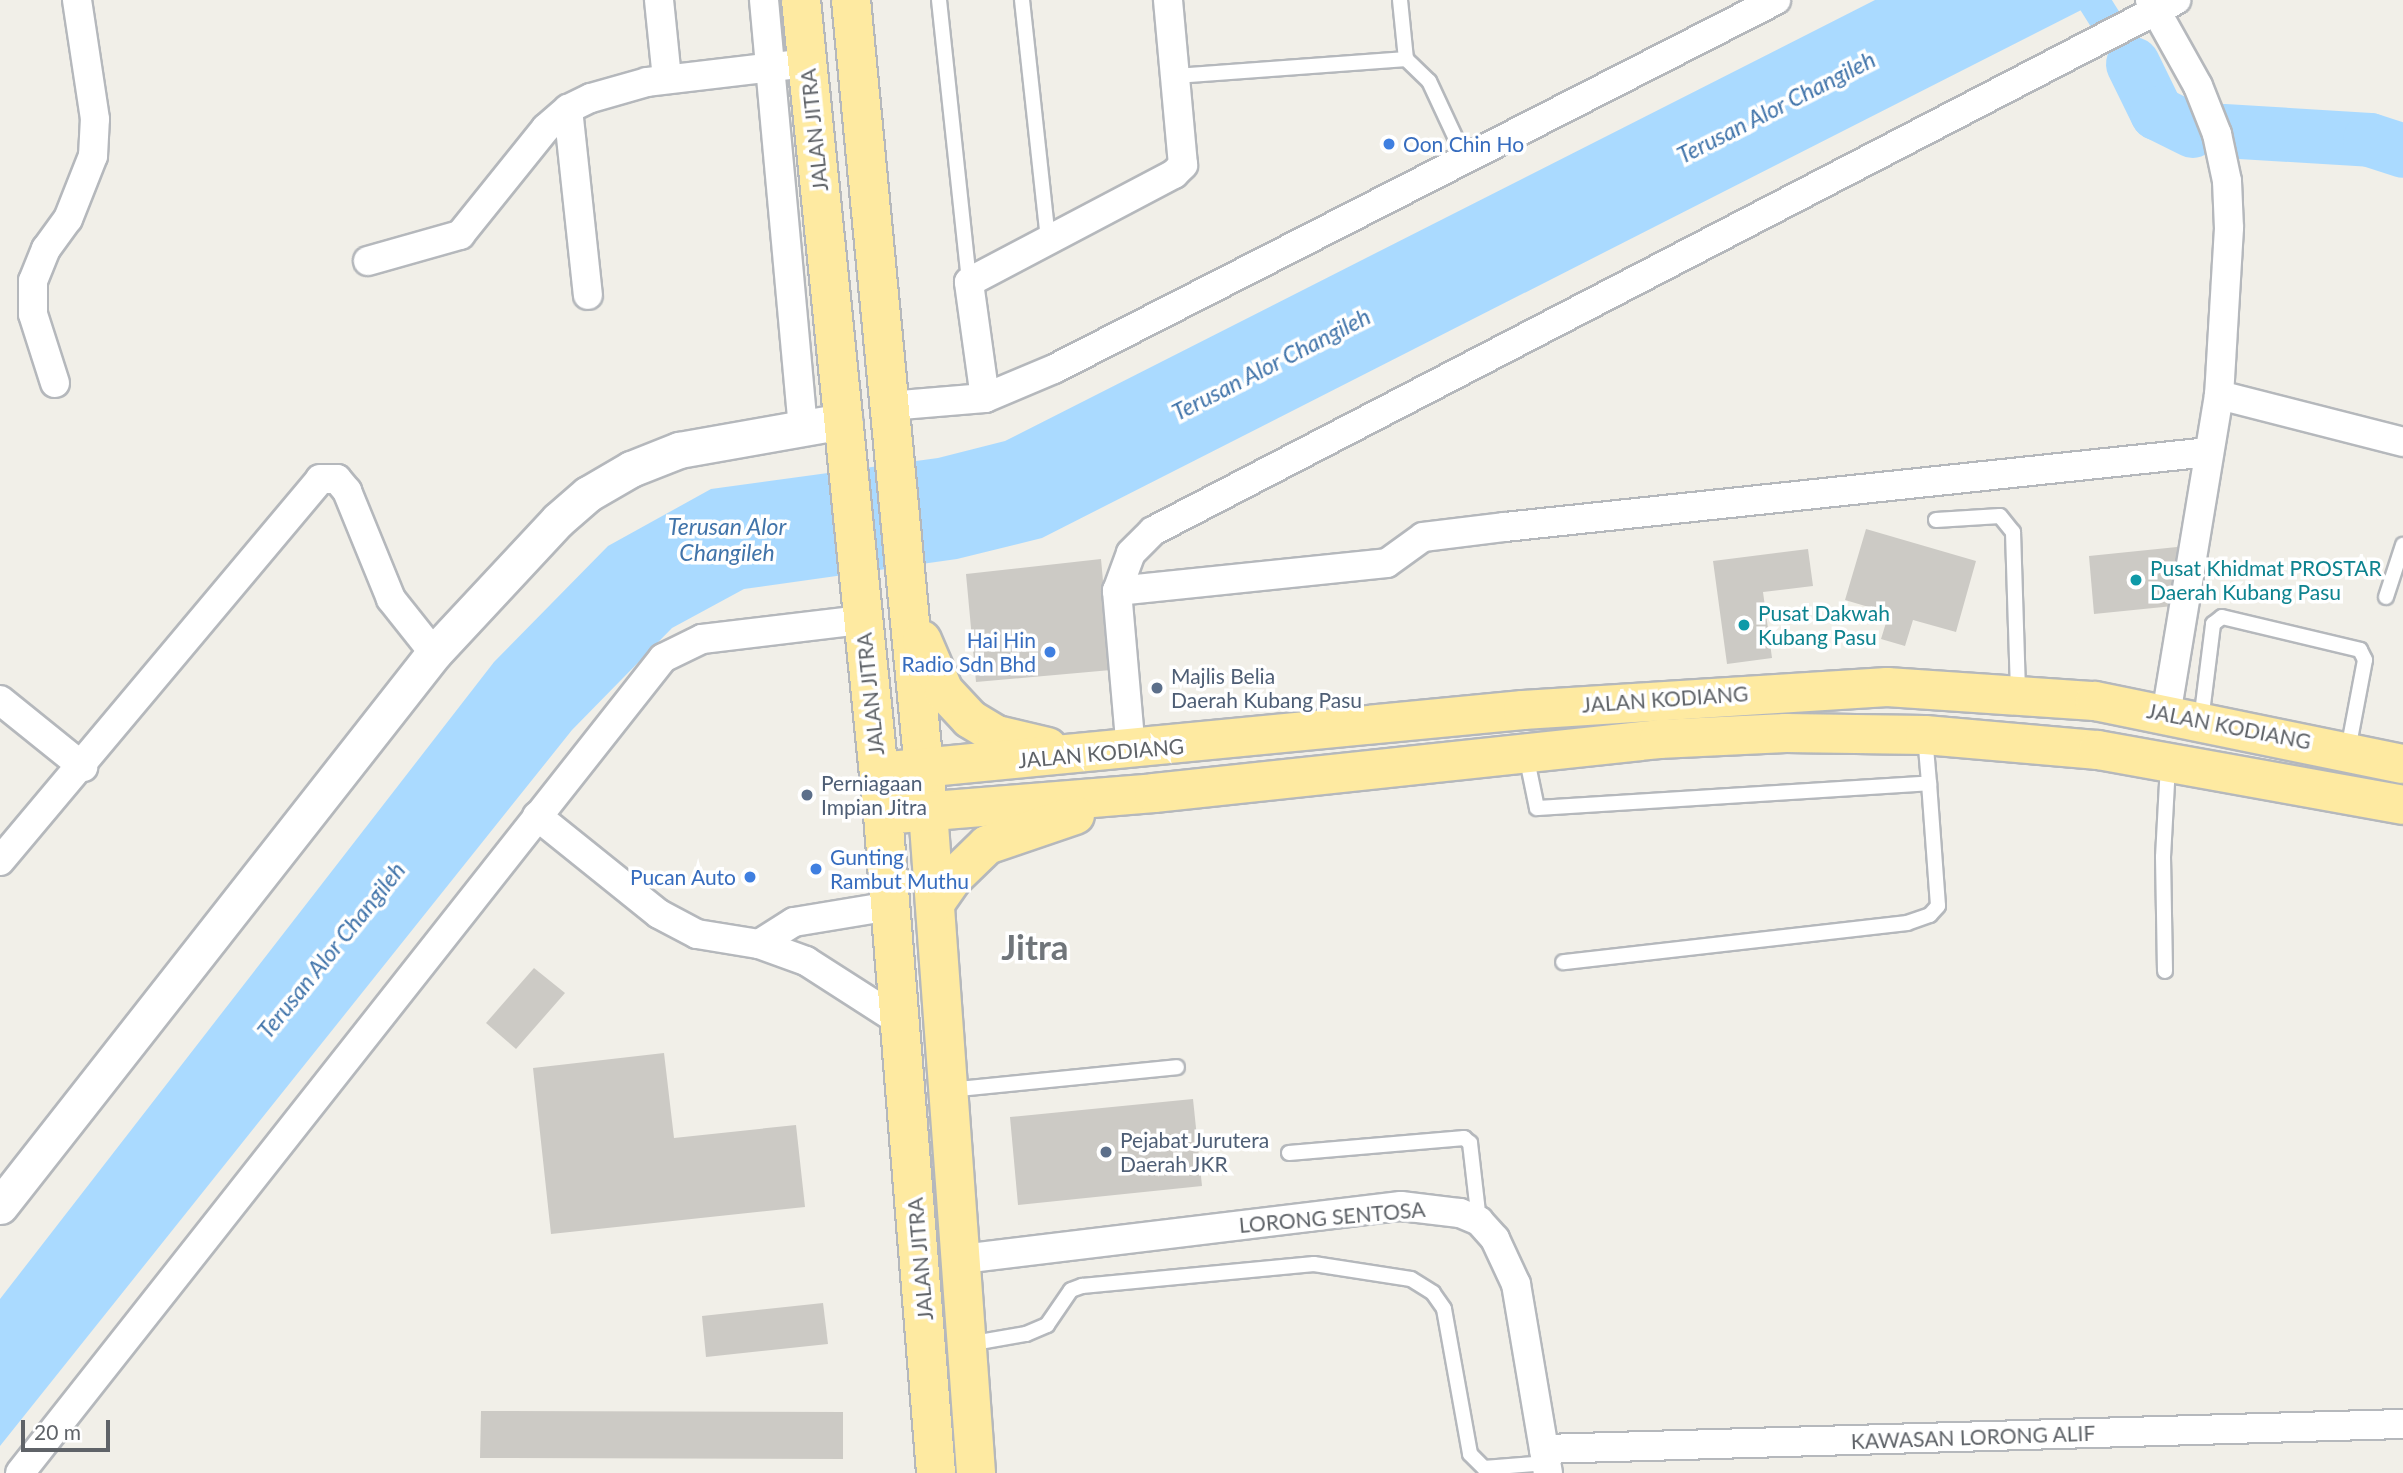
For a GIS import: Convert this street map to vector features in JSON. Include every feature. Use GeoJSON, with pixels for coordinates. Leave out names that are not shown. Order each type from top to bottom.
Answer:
{"type":"FeatureCollection","features":[{"type":"Feature","properties":{"kind":"highway","name":"JALAN JITRA"},"geometry":{"type":"LineString","coordinates":[[802,0],[883,815],[936,1473]]}},
{"type":"Feature","properties":{"kind":"highway","name":"JALAN JITRA"},"geometry":{"type":"LineString","coordinates":[[851,0],[936,902],[976,1473]]}},
{"type":"Feature","properties":{"kind":"highway"},"geometry":{"type":"LineString","coordinates":[[906,585],[944,691],[970,719],[997,735],[1018,741],[1113,752]]}},
{"type":"Feature","properties":{"kind":"highway","name":"JALAN KODIANG"},"geometry":{"type":"LineString","coordinates":[[879,772],[1113,752],[1523,710],[1779,691],[1887,687],[2018,693],[2184,717],[2348,750],[2403,764]]}},
{"type":"Feature","properties":{"kind":"highway","name":"JALAN KODIANG"},"geometry":{"type":"LineString","coordinates":[[883,815],[1154,793],[1525,752],[1774,733],[1925,735],[2168,761],[2403,804]]}},
{"type":"Feature","properties":{"kind":"highway"},"geometry":{"type":"LineString","coordinates":[[936,902],[952,879],[988,845],[1154,793]]}},
{"type":"Feature","properties":{"kind":"street"},"geometry":{"type":"LineString","coordinates":[[55,383],[33,314],[33,281],[46,249],[68,219],[93,156],[95,119],[77,0]]}},
{"type":"Feature","properties":{"kind":"street"},"geometry":{"type":"LineString","coordinates":[[659,0],[667,79]]}},
{"type":"Feature","properties":{"kind":"street"},"geometry":{"type":"LineString","coordinates":[[764,0],[803,426]]}},
{"type":"Feature","properties":{"kind":"street"},"geometry":{"type":"LineString","coordinates":[[985,398],[969,282],[1048,238],[1174,174],[1183,165],[1168,0]]}},
{"type":"Feature","properties":{"kind":"street"},"geometry":{"type":"LineString","coordinates":[[890,417],[985,398],[1054,369],[1464,156],[1776,0]]}},
{"type":"Feature","properties":{"kind":"street"},"geometry":{"type":"LineString","coordinates":[[1113,752],[1117,591],[1130,553],[1153,531],[2084,48],[2161,4],[2217,134],[2227,181],[2229,228],[2219,395],[2209,452],[2184,717]]}},
{"type":"Feature","properties":{"kind":"street"},"geometry":{"type":"LineString","coordinates":[[368,261],[460,235],[546,128],[568,109],[629,85],[807,63]]}},
{"type":"Feature","properties":{"kind":"street"},"geometry":{"type":"LineString","coordinates":[[568,109],[588,295]]}},
{"type":"Feature","properties":{"kind":"street"},"geometry":{"type":"LineString","coordinates":[[2219,395],[2403,442]]}},
{"type":"Feature","properties":{"kind":"street"},"geometry":{"type":"LineString","coordinates":[[0,1206],[435,653],[558,520],[588,494],[631,469],[679,450],[803,426],[844,426]]}},
{"type":"Feature","properties":{"kind":"street"},"geometry":{"type":"LineString","coordinates":[[1117,591],[1387,563],[1423,537],[2209,452]]}},
{"type":"Feature","properties":{"kind":"street"},"geometry":{"type":"LineString","coordinates":[[0,861],[83,767],[308,488],[320,479],[337,479],[347,491],[391,599],[435,653]]}},
{"type":"Feature","properties":{"kind":"street"},"geometry":{"type":"LineString","coordinates":[[20,1473],[663,658],[681,645],[702,639],[862,620]]}},
{"type":"Feature","properties":{"kind":"street"},"geometry":{"type":"LineString","coordinates":[[0,700],[83,767]]}},
{"type":"Feature","properties":{"kind":"street"},"geometry":{"type":"LineString","coordinates":[[537,816],[659,914],[697,934],[759,943],[806,961],[898,1020]]}},
{"type":"Feature","properties":{"kind":"street"},"geometry":{"type":"LineString","coordinates":[[759,943],[794,922],[891,906]]}},
{"type":"Feature","properties":{"kind":"street","name":"LORONG SENTOSA"},"geometry":{"type":"LineString","coordinates":[[961,1259],[1401,1206],[1437,1207],[1479,1221]]}},
{"type":"Feature","properties":{"kind":"street"},"geometry":{"type":"LineString","coordinates":[[1479,1221],[1507,1257],[1516,1284],[1546,1462]]}},
{"type":"Feature","properties":{"kind":"street","name":"KAWASAN LORONG ALIF"},"geometry":{"type":"LineString","coordinates":[[1546,1462],[2403,1424]]}},
{"type":"Feature","properties":{"kind":"lane"},"geometry":{"type":"LineString","coordinates":[[939,0],[969,282]]}},
{"type":"Feature","properties":{"kind":"lane"},"geometry":{"type":"LineString","coordinates":[[1022,0],[1048,238]]}},
{"type":"Feature","properties":{"kind":"lane"},"geometry":{"type":"LineString","coordinates":[[1400,0],[1406,58],[1429,81],[1464,156]]}},
{"type":"Feature","properties":{"kind":"lane"},"geometry":{"type":"LineString","coordinates":[[1176,76],[1406,58]]}},
{"type":"Feature","properties":{"kind":"lane"},"geometry":{"type":"LineString","coordinates":[[1936,520],[2000,516],[2013,532],[2018,693]]}},
{"type":"Feature","properties":{"kind":"lane"},"geometry":{"type":"LineString","coordinates":[[2386,597],[2403,545]]}},
{"type":"Feature","properties":{"kind":"lane"},"geometry":{"type":"LineString","coordinates":[[2184,717],[2213,624],[2221,617],[2360,650],[2365,660],[2348,750]]}},
{"type":"Feature","properties":{"kind":"lane"},"geometry":{"type":"LineString","coordinates":[[1563,962],[1907,923],[1930,915],[1938,906],[1925,735]]}},
{"type":"Feature","properties":{"kind":"lane"},"geometry":{"type":"LineString","coordinates":[[1525,752],[1537,808],[1929,783]]}},
{"type":"Feature","properties":{"kind":"lane"},"geometry":{"type":"LineString","coordinates":[[2165,971],[2163,857],[2168,761]]}},
{"type":"Feature","properties":{"kind":"lane"},"geometry":{"type":"LineString","coordinates":[[948,1090],[1177,1067]]}},
{"type":"Feature","properties":{"kind":"lane"},"geometry":{"type":"LineString","coordinates":[[1289,1153],[1464,1138],[1470,1143],[1479,1221]]}},
{"type":"Feature","properties":{"kind":"lane"},"geometry":{"type":"LineString","coordinates":[[967,1344],[1026,1334],[1047,1325],[1071,1290],[1082,1286],[1314,1264],[1411,1279],[1433,1293],[1444,1309],[1469,1454],[1484,1468],[1546,1462]]}},
{"type":"Feature","properties":{"kind":"water","name":"Terusan Alor Changileh"},"geometry":{"type":"Polygon","coordinates":[[[1875,0],[2101,0],[1042,538],[957,559],[744,589],[672,628],[572,730],[0,1446],[0,1299],[494,662],[608,546],[711,489],[938,458],[1005,441],[1875,0]]]}},
{"type":"Feature","properties":{"kind":"building"},"geometry":{"type":"Polygon","coordinates":[[[1866,529],[1976,561],[1956,632],[1913,620],[1905,646],[1881,639],[1889,613],[1845,600],[1866,529]]]}},
{"type":"Feature","properties":{"kind":"building","name":"Pusat Khidmat PROSTAR Daerah Kubang Pasu"},"geometry":{"type":"Polygon","coordinates":[[[2177,547],[2183,605],[2094,614],[2089,556],[2177,547]]]}},
{"type":"Feature","properties":{"kind":"building","name":"Pusat Dakwah Kubang Pasu"},"geometry":{"type":"Polygon","coordinates":[[[1808,549],[1813,586],[1763,592],[1772,658],[1727,664],[1713,561],[1808,549]]]}},
{"type":"Feature","properties":{"kind":"building"},"geometry":{"type":"Polygon","coordinates":[[[1101,559],[1111,670],[976,682],[966,574],[1101,559]]]}},
{"type":"Feature","properties":{"kind":"building"},"geometry":{"type":"Polygon","coordinates":[[[534,968],[565,993],[516,1049],[486,1023],[534,968]]]}},
{"type":"Feature","properties":{"kind":"building"},"geometry":{"type":"Polygon","coordinates":[[[664,1053],[674,1138],[796,1125],[805,1207],[551,1234],[533,1068],[664,1053]]]}},
{"type":"Feature","properties":{"kind":"building","name":"Pejabat Jurutera Daerah JKR"},"geometry":{"type":"Polygon","coordinates":[[[1193,1099],[1202,1186],[1018,1205],[1010,1117],[1193,1099]]]}},
{"type":"Feature","properties":{"kind":"building"},"geometry":{"type":"Polygon","coordinates":[[[823,1303],[828,1344],[706,1357],[702,1316],[823,1303]]]}},
{"type":"Feature","properties":{"kind":"building"},"geometry":{"type":"Polygon","coordinates":[[[481,1411],[843,1412],[843,1459],[480,1458],[481,1411]]]}},
{"type":"Feature","properties":{"kind":"waterway"},"geometry":{"type":"LineString","coordinates":[[2093,0],[2133,64]]}},
{"type":"Feature","properties":{"kind":"waterway"},"geometry":{"type":"LineString","coordinates":[[2133,64],[2157,113],[2193,131]]}},
{"type":"Feature","properties":{"kind":"waterway"},"geometry":{"type":"LineString","coordinates":[[2224,131],[2370,140],[2403,151]]}},
{"type":"Feature","properties":{"kind":"place","name":"Oon Chin Ho"},"geometry":{"type":"Point","coordinates":[1389,144]}},
{"type":"Feature","properties":{"kind":"place","name":"Pusat Khidmat PROSTAR Daerah Kubang Pasu"},"geometry":{"type":"Point","coordinates":[2136,580]}},
{"type":"Feature","properties":{"kind":"place","name":"Pusat Dakwah Kubang Pasu"},"geometry":{"type":"Point","coordinates":[1744,625]}},
{"type":"Feature","properties":{"kind":"place","name":"Hai Hin Radio Sdn Bhd"},"geometry":{"type":"Point","coordinates":[1050,652]}},
{"type":"Feature","properties":{"kind":"place","name":"Majlis Belia Daerah Kubang Pasu"},"geometry":{"type":"Point","coordinates":[1157,688]}},
{"type":"Feature","properties":{"kind":"place","name":"Perniagaan Impian Jitra"},"geometry":{"type":"Point","coordinates":[807,795]}},
{"type":"Feature","properties":{"kind":"place","name":"Gunting Rambut Muthu"},"geometry":{"type":"Point","coordinates":[816,869]}},
{"type":"Feature","properties":{"kind":"place","name":"Pucan Auto"},"geometry":{"type":"Point","coordinates":[750,877]}},
{"type":"Feature","properties":{"kind":"place","name":"Pejabat Jurutera Daerah JKR"},"geometry":{"type":"Point","coordinates":[1106,1152]}},
{"type":"Feature","properties":{"kind":"district","name":"Jitra"},"geometry":{"type":"Point","coordinates":[1035,946]}}]}
